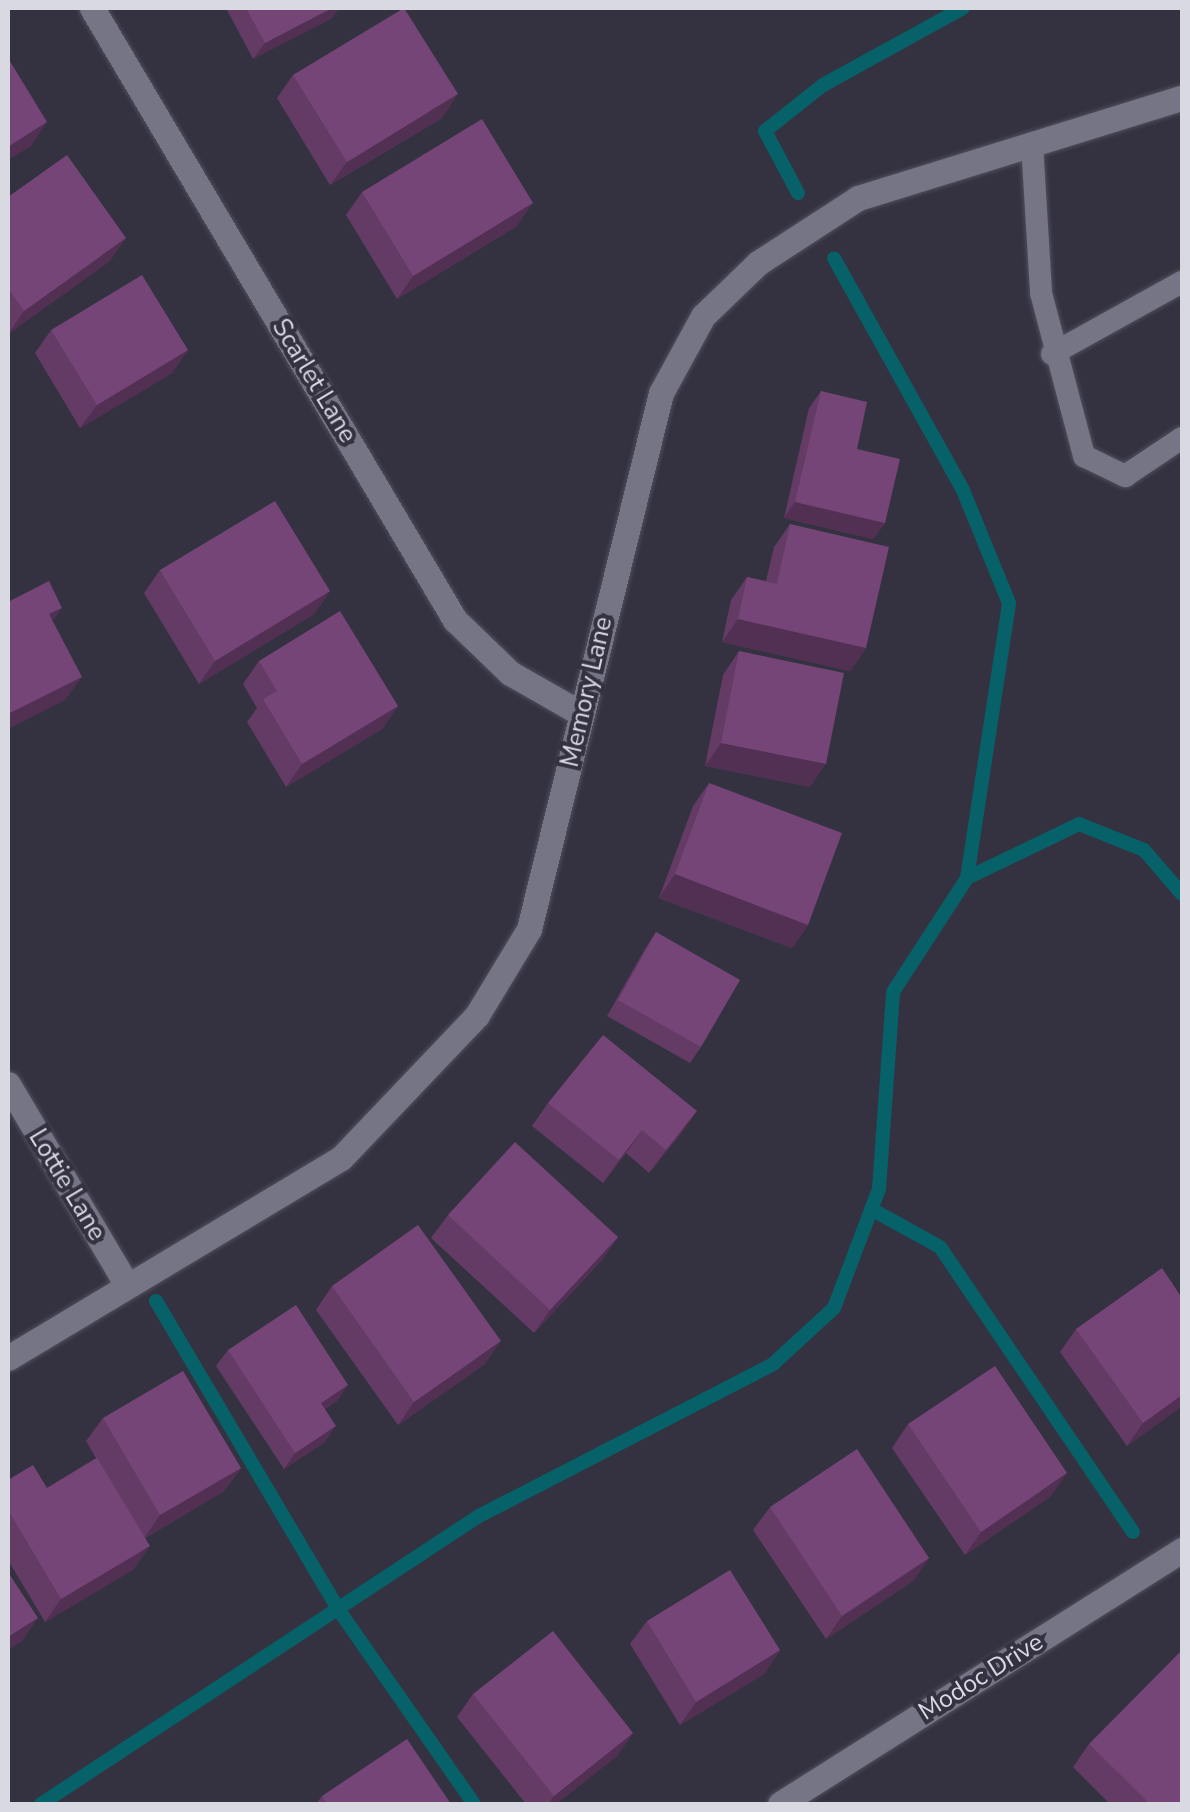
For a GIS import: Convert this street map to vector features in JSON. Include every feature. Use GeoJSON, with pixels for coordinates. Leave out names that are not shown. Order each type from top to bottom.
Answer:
{"type":"FeatureCollection","features":[{"type":"Feature","properties":{"kind":"street","name":"Scarlet Lane"},"geometry":{"type":"LineString","coordinates":[[92,8],[455,620],[510,673],[580,713]]}},
{"type":"Feature","properties":{"kind":"street","name":"Memory Lane"},"geometry":{"type":"LineString","coordinates":[[8,1358],[341,1158],[477,1014],[529,928],[660,393],[703,316],[758,263],[858,198],[1182,98]]}},
{"type":"Feature","properties":{"kind":"street","name":"Lottie Lane"},"geometry":{"type":"LineString","coordinates":[[8,1084],[127,1285]]}},
{"type":"Feature","properties":{"kind":"street","name":"Modoc Drive"},"geometry":{"type":"LineString","coordinates":[[780,1804],[1182,1550]]}},
{"type":"Feature","properties":{"kind":"lane"},"geometry":{"type":"LineString","coordinates":[[1032,144],[1052,354],[1084,456],[1103,472],[1125,476],[1182,438]]}},
{"type":"Feature","properties":{"kind":"lane"},"geometry":{"type":"LineString","coordinates":[[1052,354],[1182,282]]}},
{"type":"Feature","properties":{"kind":"building"},"geometry":{"type":"Polygon","coordinates":[[[246,8],[332,8],[265,43],[246,8]]]}},
{"type":"Feature","properties":{"kind":"building"},"geometry":{"type":"Polygon","coordinates":[[[404,8],[458,94],[347,162],[293,75],[404,8]]]}},
{"type":"Feature","properties":{"kind":"building"},"geometry":{"type":"Polygon","coordinates":[[[8,58],[47,122],[8,147],[8,58]]]}},
{"type":"Feature","properties":{"kind":"building"},"geometry":{"type":"Polygon","coordinates":[[[482,119],[533,203],[413,276],[362,192],[482,119]]]}},
{"type":"Feature","properties":{"kind":"building"},"geometry":{"type":"Polygon","coordinates":[[[67,155],[126,238],[24,311],[8,288],[8,197],[67,155]]]}},
{"type":"Feature","properties":{"kind":"building"},"geometry":{"type":"Polygon","coordinates":[[[142,275],[188,350],[97,405],[51,330],[142,275]]]}},
{"type":"Feature","properties":{"kind":"building"},"geometry":{"type":"Polygon","coordinates":[[[821,391],[867,402],[857,449],[900,459],[885,523],[795,502],[821,391]]]}},
{"type":"Feature","properties":{"kind":"building"},"geometry":{"type":"Polygon","coordinates":[[[275,501],[330,591],[215,661],[160,570],[275,501]]]}},
{"type":"Feature","properties":{"kind":"building"},"geometry":{"type":"Polygon","coordinates":[[[790,524],[889,547],[866,648],[738,619],[747,577],[777,584],[790,524]]]}},
{"type":"Feature","properties":{"kind":"building"},"geometry":{"type":"Polygon","coordinates":[[[49,581],[62,608],[49,614],[82,677],[8,714],[8,602],[49,581]]]}},
{"type":"Feature","properties":{"kind":"building"},"geometry":{"type":"Polygon","coordinates":[[[340,611],[398,706],[302,764],[263,699],[277,691],[259,661],[340,611]]]}},
{"type":"Feature","properties":{"kind":"building"},"geometry":{"type":"Polygon","coordinates":[[[739,651],[844,673],[826,764],[721,743],[739,651]]]}},
{"type":"Feature","properties":{"kind":"building"},"geometry":{"type":"Polygon","coordinates":[[[709,783],[842,833],[808,925],[675,874],[709,783]]]}},
{"type":"Feature","properties":{"kind":"building"},"geometry":{"type":"Polygon","coordinates":[[[656,932],[740,980],[701,1047],[618,1000],[656,932]]]}},
{"type":"Feature","properties":{"kind":"building"},"geometry":{"type":"Polygon","coordinates":[[[603,1035],[697,1111],[666,1150],[642,1130],[619,1160],[548,1103],[603,1035]]]}},
{"type":"Feature","properties":{"kind":"building"},"geometry":{"type":"Polygon","coordinates":[[[515,1142],[618,1237],[550,1310],[448,1215],[515,1142]]]}},
{"type":"Feature","properties":{"kind":"building"},"geometry":{"type":"Polygon","coordinates":[[[418,1225],[501,1341],[414,1402],[332,1286],[418,1225]]]}},
{"type":"Feature","properties":{"kind":"building"},"geometry":{"type":"Polygon","coordinates":[[[1162,1268],[1182,1298],[1182,1395],[1143,1423],[1076,1329],[1162,1268]]]}},
{"type":"Feature","properties":{"kind":"building"},"geometry":{"type":"Polygon","coordinates":[[[296,1305],[348,1385],[321,1403],[336,1426],[295,1453],[228,1350],[296,1305]]]}},
{"type":"Feature","properties":{"kind":"building"},"geometry":{"type":"Polygon","coordinates":[[[995,1366],[1067,1473],[981,1532],[908,1424],[995,1366]]]}},
{"type":"Feature","properties":{"kind":"building"},"geometry":{"type":"Polygon","coordinates":[[[183,1371],[241,1468],[160,1515],[103,1418],[183,1371]]]}},
{"type":"Feature","properties":{"kind":"building"},"geometry":{"type":"Polygon","coordinates":[[[857,1449],[929,1558],[842,1616],[770,1507],[857,1449]]]}},
{"type":"Feature","properties":{"kind":"building"},"geometry":{"type":"Polygon","coordinates":[[[97,1458],[150,1546],[61,1599],[8,1510],[8,1480],[33,1465],[47,1488],[97,1458]]]}},
{"type":"Feature","properties":{"kind":"building"},"geometry":{"type":"Polygon","coordinates":[[[730,1570],[780,1650],[696,1702],[647,1621],[730,1570]]]}},
{"type":"Feature","properties":{"kind":"building"},"geometry":{"type":"Polygon","coordinates":[[[8,1572],[38,1618],[8,1637],[8,1572]]]}},
{"type":"Feature","properties":{"kind":"building"},"geometry":{"type":"Polygon","coordinates":[[[553,1631],[633,1733],[554,1796],[473,1694],[553,1631]]]}},
{"type":"Feature","properties":{"kind":"building"},"geometry":{"type":"Polygon","coordinates":[[[1182,1650],[1182,1804],[1150,1804],[1089,1744],[1182,1650]]]}},
{"type":"Feature","properties":{"kind":"building"},"geometry":{"type":"Polygon","coordinates":[[[407,1739],[451,1804],[327,1804],[322,1796],[407,1739]]]}},
{"type":"Feature","properties":{"kind":"waterway"},"geometry":{"type":"LineString","coordinates":[[798,193],[765,131],[823,85],[963,8]]}},
{"type":"Feature","properties":{"kind":"waterway"},"geometry":{"type":"LineString","coordinates":[[41,1804],[479,1516],[773,1364],[834,1308],[879,1189],[893,992],[967,878],[1009,603],[963,490],[834,258]]}},
{"type":"Feature","properties":{"kind":"waterway"},"geometry":{"type":"LineString","coordinates":[[967,878],[1079,824],[1144,850],[1182,894]]}},
{"type":"Feature","properties":{"kind":"waterway"},"geometry":{"type":"LineString","coordinates":[[871,1209],[940,1247],[1133,1532]]}},
{"type":"Feature","properties":{"kind":"waterway"},"geometry":{"type":"LineString","coordinates":[[156,1301],[338,1609],[474,1804]]}}]}
